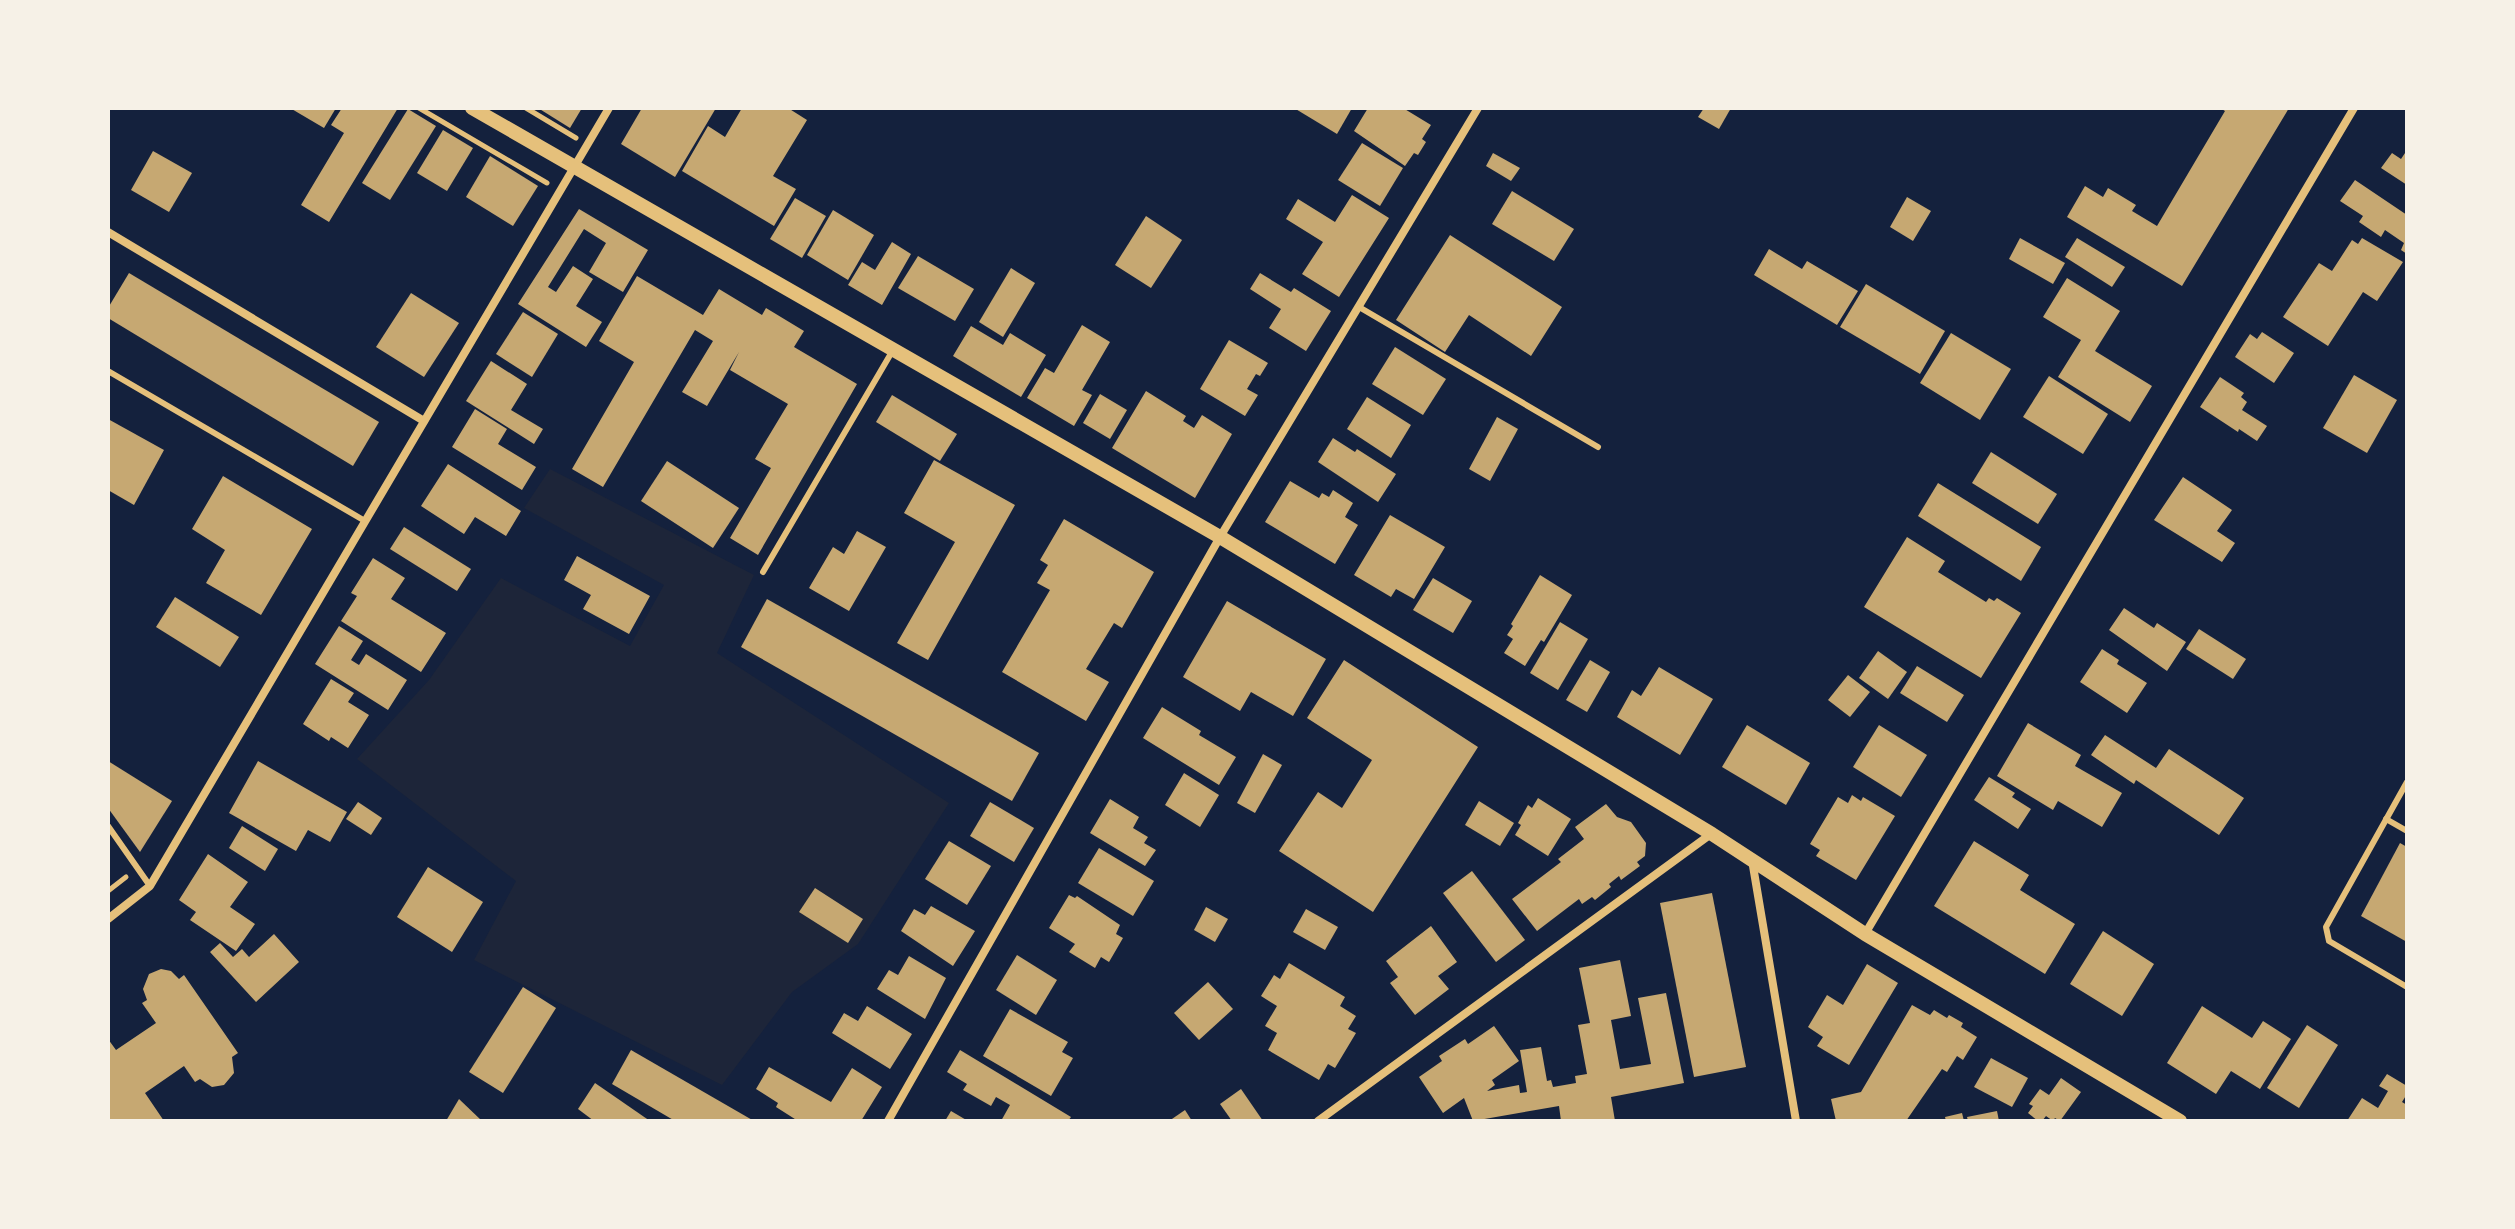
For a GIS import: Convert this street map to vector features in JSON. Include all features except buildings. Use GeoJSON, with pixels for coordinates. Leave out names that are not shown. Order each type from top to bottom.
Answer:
{"type":"FeatureCollection","features":[{"type":"Feature","properties":{"kind":"street"},"geometry":{"type":"LineString","coordinates":[[472,108],[1220,537],[1712,834],[1865,934],[2179,1121]]}},
{"type":"Feature","properties":{"kind":"street"},"geometry":{"type":"LineString","coordinates":[[108,919],[150,886],[609,108]]}},
{"type":"Feature","properties":{"kind":"street"},"geometry":{"type":"LineString","coordinates":[[888,1121],[1220,537],[1478,108]]}},
{"type":"Feature","properties":{"kind":"street"},"geometry":{"type":"LineString","coordinates":[[1865,934],[2354,108]]}},
{"type":"Feature","properties":{"kind":"street"},"geometry":{"type":"LineString","coordinates":[[108,232],[424,421]]}},
{"type":"Feature","properties":{"kind":"street"},"geometry":{"type":"LineString","coordinates":[[1318,1121],[1712,834]]}},
{"type":"Feature","properties":{"kind":"street"},"geometry":{"type":"LineString","coordinates":[[1752,859],[1796,1121]]}},
{"type":"Feature","properties":{"kind":"lane"},"geometry":{"type":"LineString","coordinates":[[1359,307],[1598,447]]}},
{"type":"Feature","properties":{"kind":"lane"},"geometry":{"type":"LineString","coordinates":[[763,572],[893,350]]}},
{"type":"Feature","properties":{"kind":"lane"},"geometry":{"type":"LineString","coordinates":[[108,371],[365,521]]}},
{"type":"Feature","properties":{"kind":"lane"},"geometry":{"type":"LineString","coordinates":[[2407,782],[2326,927],[2329,941],[2407,987]]}},
{"type":"Feature","properties":{"kind":"lane"},"geometry":{"type":"LineString","coordinates":[[2386,819],[2407,831]]}},
{"type":"Feature","properties":{"kind":"lane"},"geometry":{"type":"LineString","coordinates":[[108,826],[150,886]]}},
{"type":"Feature","properties":{"kind":"path"},"geometry":{"type":"LineString","coordinates":[[419,108],[548,184]]}},
{"type":"Feature","properties":{"kind":"path"},"geometry":{"type":"LineString","coordinates":[[526,108],[588,144]]}},
{"type":"Feature","properties":{"kind":"path"},"geometry":{"type":"LineString","coordinates":[[108,891],[138,869]]}},
{"type":"Feature","properties":{"kind":"shaded area"},"geometry":{"type":"Polygon","coordinates":[[[550,469],[754,575],[717,653],[949,803],[858,944],[792,992],[722,1085],[474,960],[516,881],[357,759],[429,680],[501,578],[630,646],[664,585],[524,508],[550,469]]]}}]}
